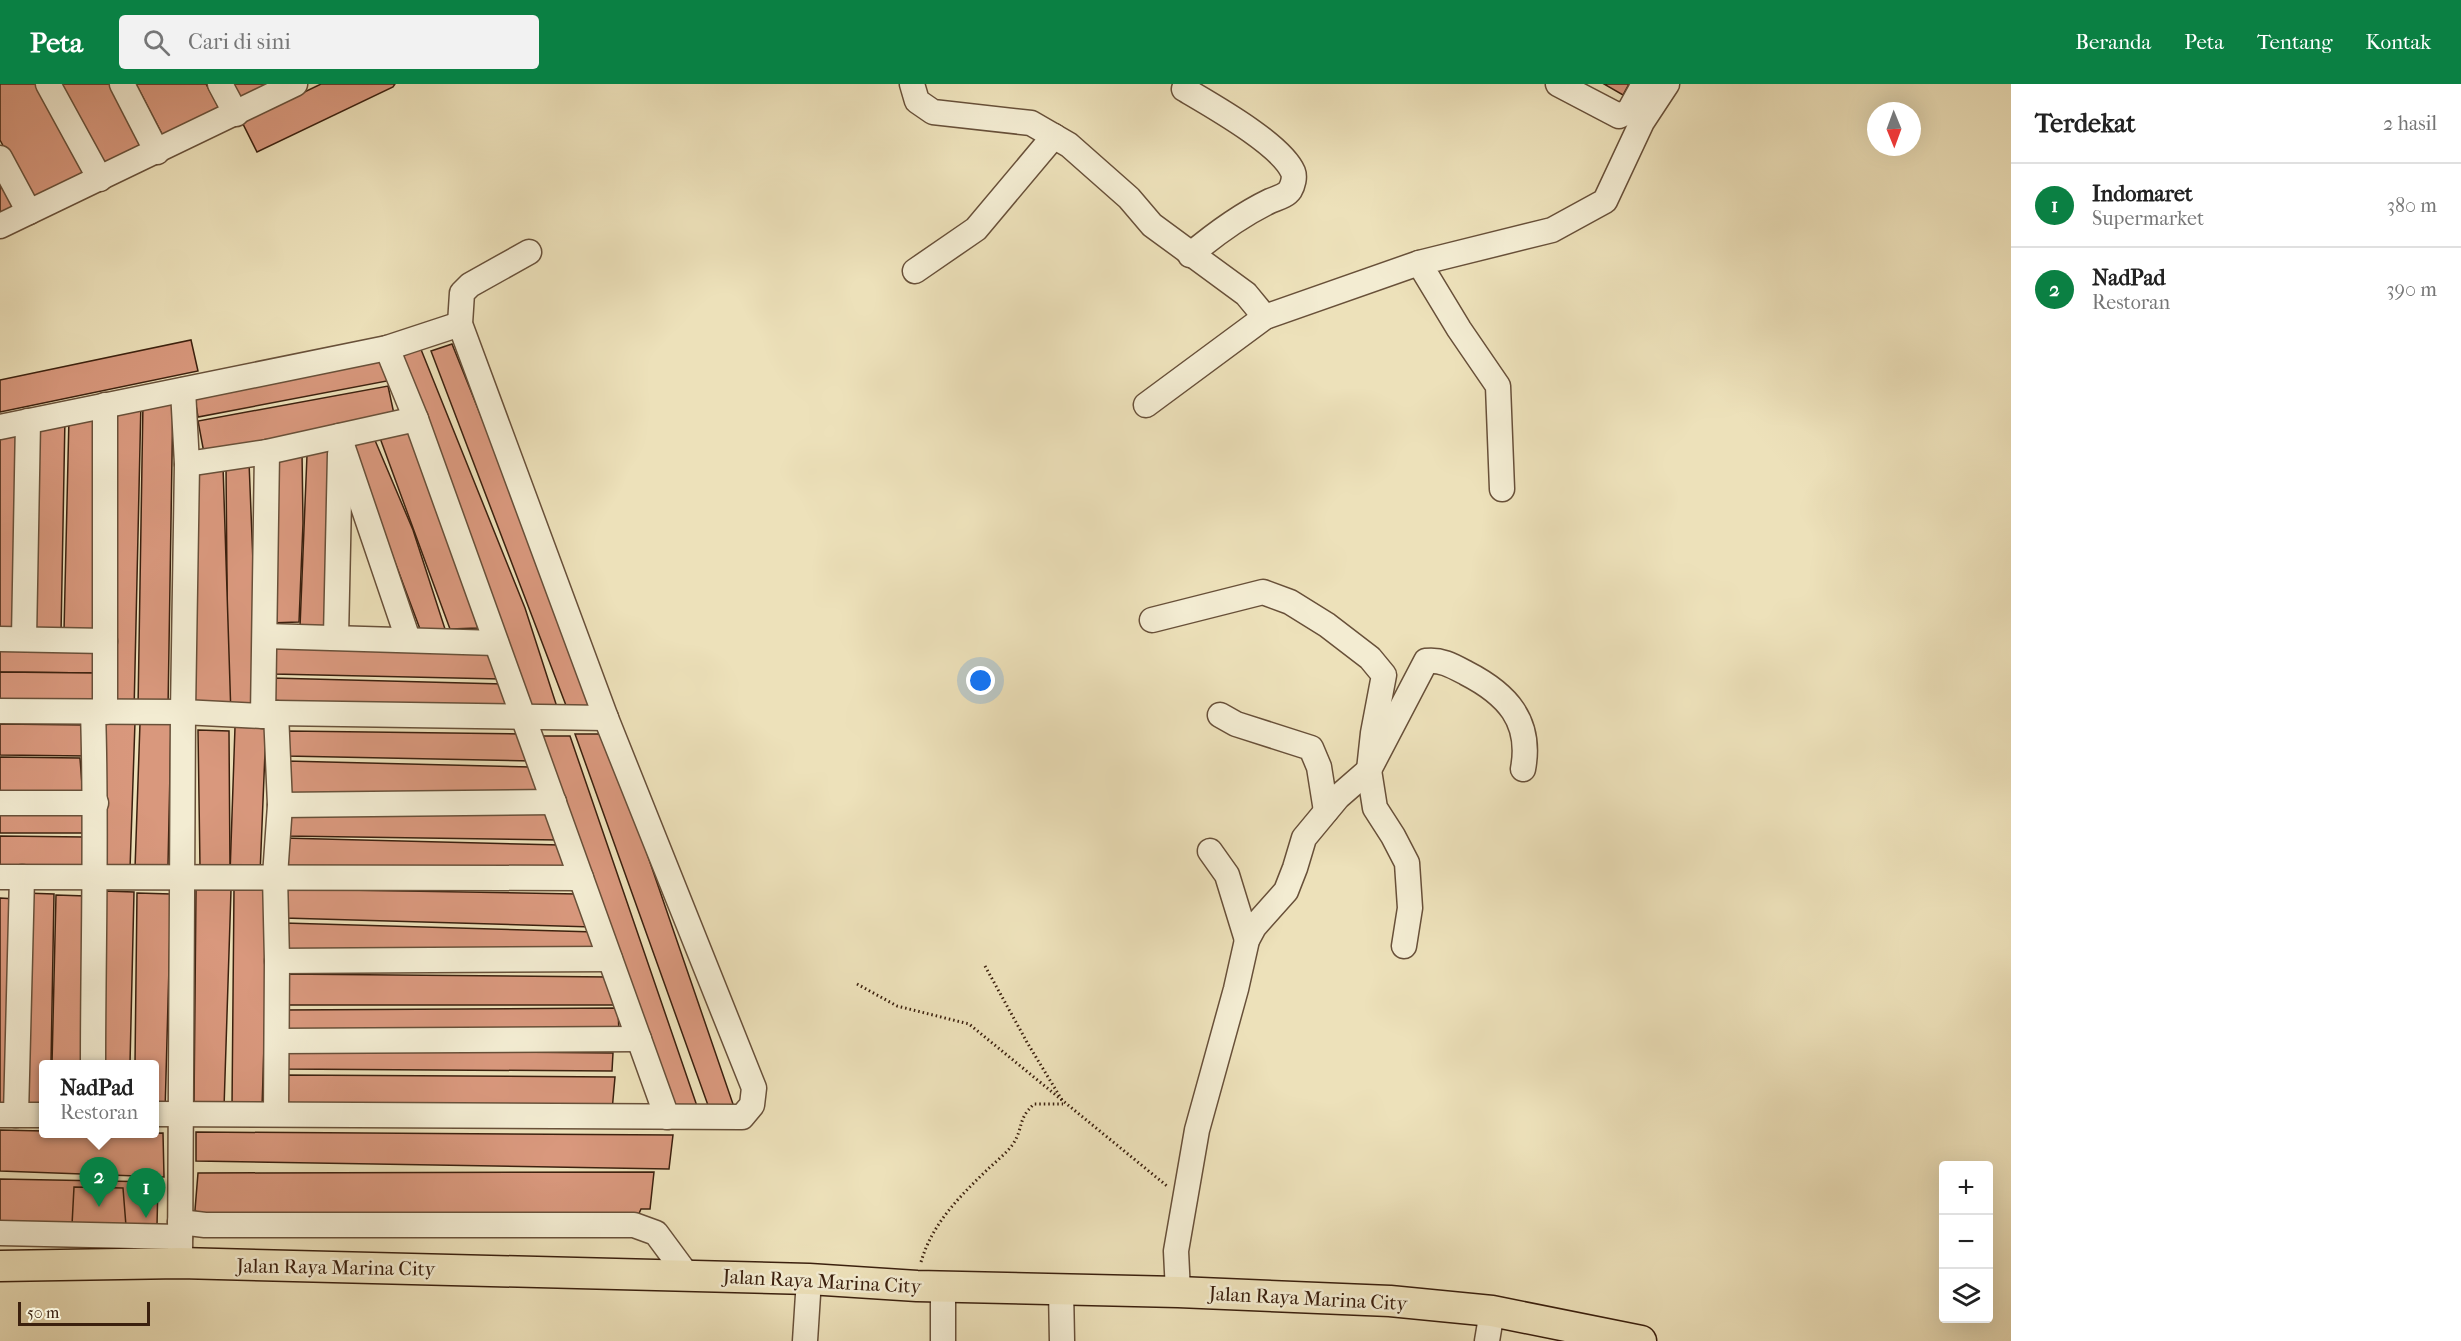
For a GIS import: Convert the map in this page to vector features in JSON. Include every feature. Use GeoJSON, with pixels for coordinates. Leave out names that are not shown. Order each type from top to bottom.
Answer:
{"type":"FeatureCollection","features":[{"type":"Feature","properties":{"kind":"main road","name":"Jalan Raya Marina City"},"geometry":{"type":"LineString","coordinates":[[0,1266],[180,1240],[687,1275],[930,1286],[1178,1292],[1390,1301],[1492,1311],[1641,1341]]}},
{"type":"Feature","properties":{"kind":"street"},"geometry":{"type":"LineString","coordinates":[[48,84],[100,179]]}},
{"type":"Feature","properties":{"kind":"street"},"geometry":{"type":"LineString","coordinates":[[122,84],[157,152]]}},
{"type":"Feature","properties":{"kind":"street"},"geometry":{"type":"LineString","coordinates":[[220,84],[236,114]]}},
{"type":"Feature","properties":{"kind":"street"},"geometry":{"type":"LineString","coordinates":[[0,226],[295,84]]}},
{"type":"Feature","properties":{"kind":"street"},"geometry":{"type":"LineString","coordinates":[[912,84],[917,101],[933,112],[1031,123],[1069,145],[1129,198],[1152,225],[1246,294],[1265,317]]}},
{"type":"Feature","properties":{"kind":"street"},"geometry":{"type":"LineString","coordinates":[[1558,84],[1619,116],[1629,111],[1644,84]]}},
{"type":"Feature","properties":{"kind":"street"},"geometry":{"type":"LineString","coordinates":[[1146,405],[1265,317],[1419,263],[1552,231],[1605,201],[1642,122],[1667,84]]}},
{"type":"Feature","properties":{"kind":"street"},"geometry":{"type":"LineString","coordinates":[[1184,89],[1238,121],[1283,157],[1293,173],[1294,181],[1290,190],[1284,195],[1216,233],[1190,255]]}},
{"type":"Feature","properties":{"kind":"street"},"geometry":{"type":"LineString","coordinates":[[915,271],[976,229],[1054,136]]}},
{"type":"Feature","properties":{"kind":"street"},"geometry":{"type":"LineString","coordinates":[[0,158],[29,212]]}},
{"type":"Feature","properties":{"kind":"street"},"geometry":{"type":"LineString","coordinates":[[159,1114],[741,1118],[752,1105],[754,1088],[606,718],[460,324],[462,293],[470,285],[529,252]]}},
{"type":"Feature","properties":{"kind":"street"},"geometry":{"type":"LineString","coordinates":[[1419,263],[1459,329],[1498,386],[1502,489]]}},
{"type":"Feature","properties":{"kind":"street"},"geometry":{"type":"LineString","coordinates":[[0,427],[387,348],[460,324]]}},
{"type":"Feature","properties":{"kind":"street"},"geometry":{"type":"LineString","coordinates":[[387,348],[416,419],[667,1117]]}},
{"type":"Feature","properties":{"kind":"street"},"geometry":{"type":"LineString","coordinates":[[180,1240],[187,464],[183,390]]}},
{"type":"Feature","properties":{"kind":"street"},"geometry":{"type":"LineString","coordinates":[[93,1060],[93,877],[99,712],[105,641],[105,405]]}},
{"type":"Feature","properties":{"kind":"street"},"geometry":{"type":"LineString","coordinates":[[187,464],[267,453],[416,419]]}},
{"type":"Feature","properties":{"kind":"street"},"geometry":{"type":"LineString","coordinates":[[24,639],[28,422]]}},
{"type":"Feature","properties":{"kind":"street"},"geometry":{"type":"LineString","coordinates":[[336,638],[340,436]]}},
{"type":"Feature","properties":{"kind":"street"},"geometry":{"type":"LineString","coordinates":[[340,436],[408,639]]}},
{"type":"Feature","properties":{"kind":"street"},"geometry":{"type":"LineString","coordinates":[[267,453],[266,636],[270,715],[280,805],[275,876],[278,1041],[276,1114]]}},
{"type":"Feature","properties":{"kind":"street"},"geometry":{"type":"LineString","coordinates":[[1152,620],[1263,592],[1290,602],[1327,625],[1370,658],[1384,675],[1373,733],[1369,770],[1375,808],[1394,836],[1407,863],[1410,908],[1404,946]]}},
{"type":"Feature","properties":{"kind":"street"},"geometry":{"type":"LineString","coordinates":[[266,636],[496,643]]}},
{"type":"Feature","properties":{"kind":"street"},"geometry":{"type":"LineString","coordinates":[[0,639],[105,641]]}},
{"type":"Feature","properties":{"kind":"street"},"geometry":{"type":"LineString","coordinates":[[1178,1292],[1176,1251],[1197,1130],[1236,989],[1247,940],[1254,927],[1286,891],[1304,838],[1338,797],[1369,770],[1426,661],[1438,660],[1485,683],[1504,698],[1521,724],[1527,750],[1523,769]]}},
{"type":"Feature","properties":{"kind":"street"},"geometry":{"type":"LineString","coordinates":[[0,711],[606,718]]}},
{"type":"Feature","properties":{"kind":"street"},"geometry":{"type":"LineString","coordinates":[[1220,715],[1236,724],[1311,748],[1319,767],[1326,811]]}},
{"type":"Feature","properties":{"kind":"street"},"geometry":{"type":"LineString","coordinates":[[280,805],[554,802]]}},
{"type":"Feature","properties":{"kind":"street"},"geometry":{"type":"LineString","coordinates":[[0,803],[96,803]]}},
{"type":"Feature","properties":{"kind":"street"},"geometry":{"type":"LineString","coordinates":[[1210,851],[1227,875],[1247,940]]}},
{"type":"Feature","properties":{"kind":"street"},"geometry":{"type":"LineString","coordinates":[[39,1115],[8,1115],[11,877],[581,878]]}},
{"type":"Feature","properties":{"kind":"street"},"geometry":{"type":"LineString","coordinates":[[277,961],[610,959]]}},
{"type":"Feature","properties":{"kind":"street"},"geometry":{"type":"LineString","coordinates":[[278,1041],[639,1039]]}},
{"type":"Feature","properties":{"kind":"street"},"geometry":{"type":"LineString","coordinates":[[0,1233],[180,1240],[205,1225],[634,1226],[656,1233],[687,1275]]}},
{"type":"Feature","properties":{"kind":"street"},"geometry":{"type":"LineString","coordinates":[[805,1341],[809,1279]]}},
{"type":"Feature","properties":{"kind":"street"},"geometry":{"type":"LineString","coordinates":[[930,1286],[943,1341]]}},
{"type":"Feature","properties":{"kind":"street"},"geometry":{"type":"LineString","coordinates":[[1061,1289],[1062,1341]]}},
{"type":"Feature","properties":{"kind":"street"},"geometry":{"type":"LineString","coordinates":[[1487,1341],[1492,1311]]}},
{"type":"Feature","properties":{"kind":"path"},"geometry":{"type":"LineString","coordinates":[[985,966],[1028,1044],[1065,1104]]}},
{"type":"Feature","properties":{"kind":"path"},"geometry":{"type":"LineString","coordinates":[[857,984],[897,1006],[969,1024],[1184,1199]]}},
{"type":"Feature","properties":{"kind":"path"},"geometry":{"type":"LineString","coordinates":[[930,1286],[926,1244],[948,1210],[1013,1144],[1020,1130],[1022,1115],[1034,1104],[1065,1104]]}},
{"type":"Feature","properties":{"kind":"building"},"geometry":{"type":"Polygon","coordinates":[[[0,84],[38,84],[87,175],[33,201],[0,140],[0,84]]]}},
{"type":"Feature","properties":{"kind":"building"},"geometry":{"type":"Polygon","coordinates":[[[59,84],[110,84],[143,150],[105,166],[59,84]]]}},
{"type":"Feature","properties":{"kind":"building"},"geometry":{"type":"Polygon","coordinates":[[[136,84],[206,84],[220,110],[163,136],[136,84]]]}},
{"type":"Feature","properties":{"kind":"building"},"geometry":{"type":"Polygon","coordinates":[[[230,84],[273,84],[240,103],[230,84]]]}},
{"type":"Feature","properties":{"kind":"building"},"geometry":{"type":"Polygon","coordinates":[[[321,84],[395,84],[393,87],[257,152],[242,122],[321,84]]]}},
{"type":"Feature","properties":{"kind":"building"},"geometry":{"type":"Polygon","coordinates":[[[1604,84],[1629,84],[1623,95],[1604,84]]]}},
{"type":"Feature","properties":{"kind":"building"},"geometry":{"type":"Polygon","coordinates":[[[0,179],[15,208],[0,216],[0,179]]]}},
{"type":"Feature","properties":{"kind":"building"},"geometry":{"type":"Polygon","coordinates":[[[191,340],[198,371],[0,412],[0,380],[191,340]]]}},
{"type":"Feature","properties":{"kind":"building"},"geometry":{"type":"Polygon","coordinates":[[[418,342],[525,608],[557,707],[532,707],[397,349],[418,342]]]}},
{"type":"Feature","properties":{"kind":"building"},"geometry":{"type":"Polygon","coordinates":[[[452,344],[559,610],[591,708],[567,708],[431,351],[452,344]]]}},
{"type":"Feature","properties":{"kind":"building"},"geometry":{"type":"Polygon","coordinates":[[[384,359],[387,381],[198,417],[194,394],[384,359]]]}},
{"type":"Feature","properties":{"kind":"building"},"geometry":{"type":"Polygon","coordinates":[[[388,386],[394,414],[204,453],[198,421],[388,386]]]}},
{"type":"Feature","properties":{"kind":"building"},"geometry":{"type":"Polygon","coordinates":[[[173,395],[168,709],[138,708],[143,402],[173,395]]]}},
{"type":"Feature","properties":{"kind":"building"},"geometry":{"type":"Polygon","coordinates":[[[141,401],[134,712],[108,708],[112,407],[141,401]]]}},
{"type":"Feature","properties":{"kind":"building"},"geometry":{"type":"Polygon","coordinates":[[[99,410],[94,633],[64,631],[69,417],[99,410]]]}},
{"type":"Feature","properties":{"kind":"building"},"geometry":{"type":"Polygon","coordinates":[[[65,417],[61,634],[31,633],[33,425],[65,417]]]}},
{"type":"Feature","properties":{"kind":"building"},"geometry":{"type":"Polygon","coordinates":[[[21,428],[19,635],[0,635],[0,432],[21,428]]]}},
{"type":"Feature","properties":{"kind":"building"},"geometry":{"type":"Polygon","coordinates":[[[411,431],[478,628],[450,629],[380,438],[411,431]]]}},
{"type":"Feature","properties":{"kind":"building"},"geometry":{"type":"Polygon","coordinates":[[[374,438],[413,530],[445,629],[420,629],[350,442],[374,438]]]}},
{"type":"Feature","properties":{"kind":"building"},"geometry":{"type":"Polygon","coordinates":[[[329,447],[330,627],[300,627],[307,455],[329,447]]]}},
{"type":"Feature","properties":{"kind":"building"},"geometry":{"type":"Polygon","coordinates":[[[302,451],[303,523],[299,622],[269,623],[278,456],[302,451]]]}},
{"type":"Feature","properties":{"kind":"building"},"geometry":{"type":"Polygon","coordinates":[[[249,462],[259,712],[228,701],[226,465],[249,462]]]}},
{"type":"Feature","properties":{"kind":"building"},"geometry":{"type":"Polygon","coordinates":[[[192,465],[223,466],[231,716],[194,701],[192,465]]]}},
{"type":"Feature","properties":{"kind":"building"},"geometry":{"type":"Polygon","coordinates":[[[0,646],[98,647],[94,673],[0,672],[0,646]]]}},
{"type":"Feature","properties":{"kind":"building"},"geometry":{"type":"Polygon","coordinates":[[[274,646],[491,652],[500,679],[273,674],[274,646]]]}},
{"type":"Feature","properties":{"kind":"building"},"geometry":{"type":"Polygon","coordinates":[[[0,672],[94,673],[98,707],[0,706],[0,672]]]}},
{"type":"Feature","properties":{"kind":"building"},"geometry":{"type":"Polygon","coordinates":[[[272,678],[503,684],[512,712],[272,708],[272,678]]]}},
{"type":"Feature","properties":{"kind":"building"},"geometry":{"type":"Polygon","coordinates":[[[105,721],[135,722],[130,869],[101,864],[105,721]]]}},
{"type":"Feature","properties":{"kind":"building"},"geometry":{"type":"Polygon","coordinates":[[[140,723],[171,724],[168,866],[135,869],[140,723]]]}},
{"type":"Feature","properties":{"kind":"building"},"geometry":{"type":"Polygon","coordinates":[[[0,724],[87,725],[86,756],[0,755],[0,724]]]}},
{"type":"Feature","properties":{"kind":"building"},"geometry":{"type":"Polygon","coordinates":[[[235,727],[266,728],[260,874],[230,874],[235,727]]]}},
{"type":"Feature","properties":{"kind":"building"},"geometry":{"type":"Polygon","coordinates":[[[198,730],[229,731],[230,868],[200,867],[198,730]]]}},
{"type":"Feature","properties":{"kind":"building"},"geometry":{"type":"Polygon","coordinates":[[[287,731],[523,734],[532,761],[286,756],[287,731]]]}},
{"type":"Feature","properties":{"kind":"building"},"geometry":{"type":"Polygon","coordinates":[[[575,734],[606,734],[734,1107],[709,1108],[575,734]]]}},
{"type":"Feature","properties":{"kind":"building"},"geometry":{"type":"Polygon","coordinates":[[[539,736],[570,736],[698,1109],[673,1109],[539,736]]]}},
{"type":"Feature","properties":{"kind":"building"},"geometry":{"type":"Polygon","coordinates":[[[0,757],[80,758],[83,798],[0,798],[0,757]]]}},
{"type":"Feature","properties":{"kind":"building"},"geometry":{"type":"Polygon","coordinates":[[[286,761],[531,767],[543,801],[287,799],[286,761]]]}},
{"type":"Feature","properties":{"kind":"building"},"geometry":{"type":"Polygon","coordinates":[[[284,811],[549,813],[558,840],[284,836],[284,811]]]}},
{"type":"Feature","properties":{"kind":"building"},"geometry":{"type":"Polygon","coordinates":[[[0,812],[86,812],[85,833],[0,833],[0,812]]]}},
{"type":"Feature","properties":{"kind":"building"},"geometry":{"type":"Polygon","coordinates":[[[0,836],[84,837],[86,877],[0,877],[0,836]]]}},
{"type":"Feature","properties":{"kind":"building"},"geometry":{"type":"Polygon","coordinates":[[[283,838],[560,845],[569,873],[282,870],[283,838]]]}},
{"type":"Feature","properties":{"kind":"building"},"geometry":{"type":"Polygon","coordinates":[[[196,889],[231,890],[224,1108],[194,1106],[196,889]]]}},
{"type":"Feature","properties":{"kind":"building"},"geometry":{"type":"Polygon","coordinates":[[[234,889],[269,890],[262,1108],[232,1107],[234,889]]]}},
{"type":"Feature","properties":{"kind":"building"},"geometry":{"type":"Polygon","coordinates":[[[284,889],[577,894],[592,927],[284,918],[284,889]]]}},
{"type":"Feature","properties":{"kind":"building"},"geometry":{"type":"Polygon","coordinates":[[[103,891],[134,892],[130,1060],[100,1060],[103,891]]]}},
{"type":"Feature","properties":{"kind":"building"},"geometry":{"type":"Polygon","coordinates":[[[24,893],[54,894],[51,1060],[39,1060],[39,1109],[19,1108],[24,893]]]}},
{"type":"Feature","properties":{"kind":"building"},"geometry":{"type":"Polygon","coordinates":[[[137,893],[171,894],[165,1112],[159,1112],[159,1060],[135,1060],[137,893]]]}},
{"type":"Feature","properties":{"kind":"building"},"geometry":{"type":"Polygon","coordinates":[[[56,895],[86,896],[83,1060],[52,1060],[56,895]]]}},
{"type":"Feature","properties":{"kind":"building"},"geometry":{"type":"Polygon","coordinates":[[[0,898],[16,899],[11,1114],[0,1113],[0,898]]]}},
{"type":"Feature","properties":{"kind":"building"},"geometry":{"type":"Polygon","coordinates":[[[284,923],[595,932],[604,959],[282,956],[284,923]]]}},
{"type":"Feature","properties":{"kind":"building"},"geometry":{"type":"Polygon","coordinates":[[[281,974],[609,977],[618,1005],[282,1005],[281,974]]]}},
{"type":"Feature","properties":{"kind":"building"},"geometry":{"type":"Polygon","coordinates":[[[618,1008],[619,1033],[283,1033],[283,1010],[618,1008]]]}},
{"type":"Feature","properties":{"kind":"building"},"geometry":{"type":"Polygon","coordinates":[[[280,1050],[613,1053],[612,1071],[282,1069],[280,1050]]]}},
{"type":"Feature","properties":{"kind":"building"},"geometry":{"type":"Polygon","coordinates":[[[282,1075],[615,1077],[612,1111],[285,1109],[282,1075]]]}},
{"type":"Feature","properties":{"kind":"building"},"geometry":{"type":"Polygon","coordinates":[[[0,1130],[39,1131],[39,1138],[159,1138],[159,1133],[163,1133],[164,1177],[0,1171],[0,1130]]]}},
{"type":"Feature","properties":{"kind":"building"},"geometry":{"type":"Polygon","coordinates":[[[196,1132],[673,1135],[669,1169],[196,1161],[196,1132]]]}},
{"type":"Feature","properties":{"kind":"building"},"geometry":{"type":"Polygon","coordinates":[[[654,1172],[650,1209],[641,1209],[634,1225],[205,1225],[195,1210],[198,1173],[654,1172]]]}},
{"type":"Feature","properties":{"kind":"building"},"geometry":{"type":"Polygon","coordinates":[[[0,1179],[158,1182],[157,1226],[0,1225],[0,1179]]]}},
{"type":"Feature","properties":{"kind":"building"},"geometry":{"type":"Polygon","coordinates":[[[74,1187],[123,1188],[126,1226],[72,1225],[74,1187]]]}},
{"type":"Feature","properties":{"kind":"place","name":"NadPad"},"geometry":{"type":"Point","coordinates":[99,1207]}},
{"type":"Feature","properties":{"kind":"place","name":"Indomaret"},"geometry":{"type":"Point","coordinates":[146,1218]}}]}
